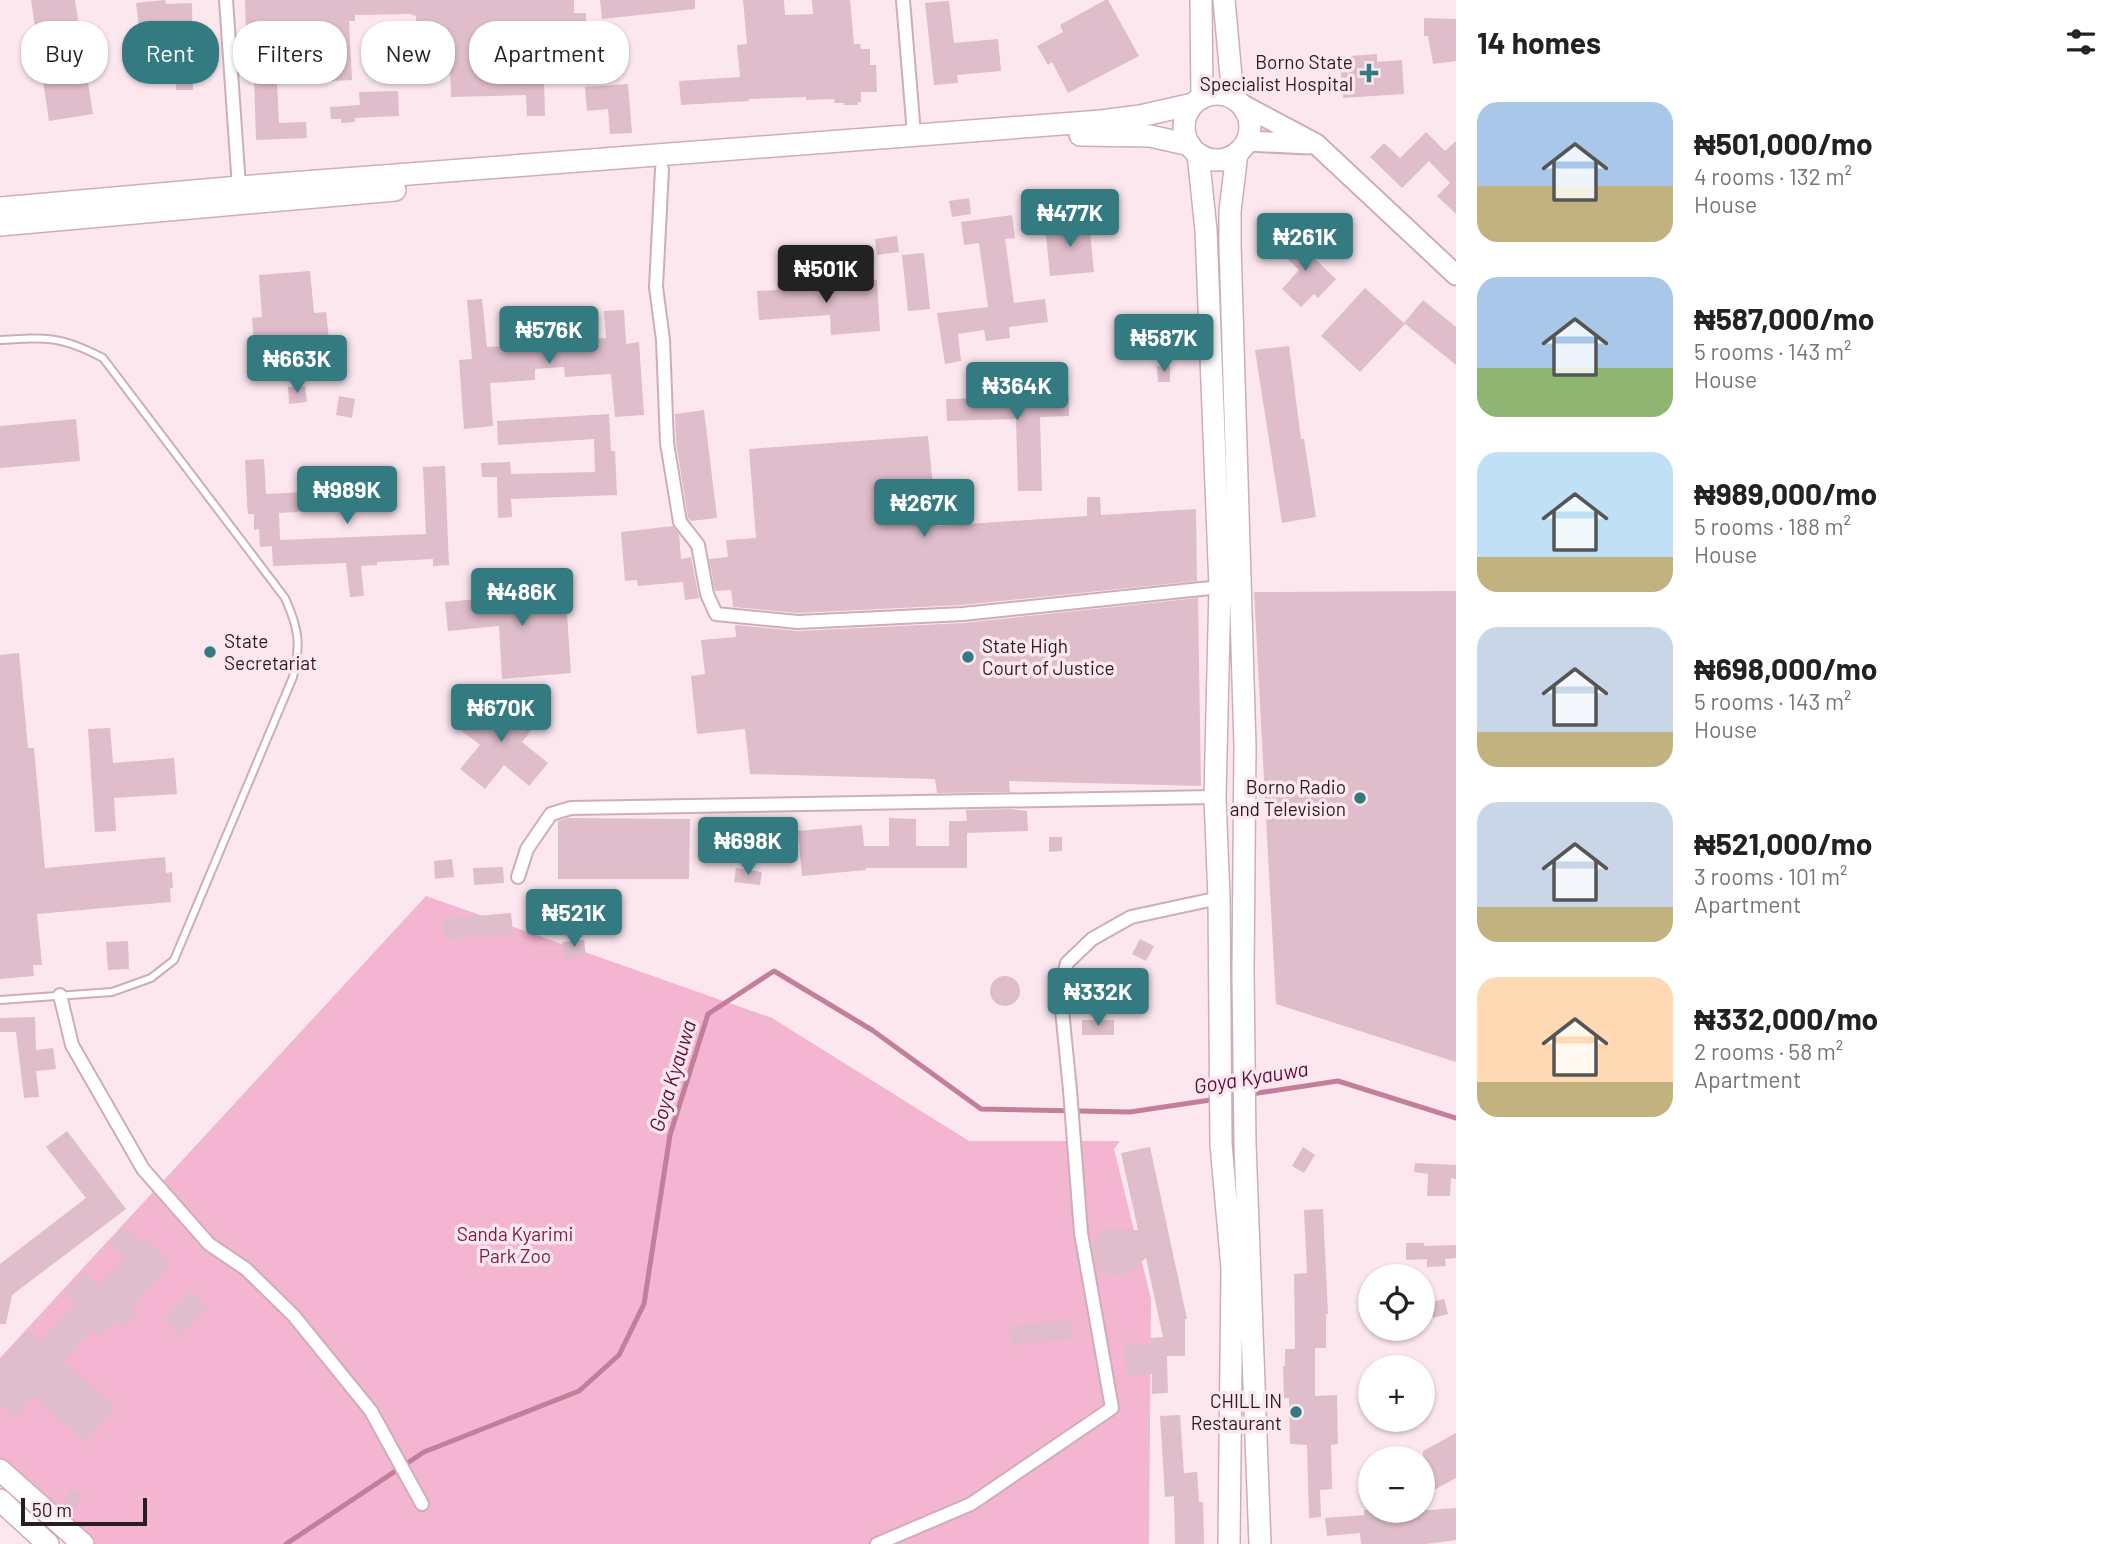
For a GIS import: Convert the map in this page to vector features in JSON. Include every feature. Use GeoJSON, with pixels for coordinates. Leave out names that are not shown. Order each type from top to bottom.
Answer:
{"type":"FeatureCollection","features":[{"type":"Feature","properties":{"kind":"main road"},"geometry":{"type":"LineString","coordinates":[[1201,0],[1198,101],[1187,113],[1185,135],[1194,149],[1206,230],[1220,587],[1215,797],[1219,898],[1221,1144],[1232,1268],[1229,1544]]}},
{"type":"Feature","properties":{"kind":"main road"},"geometry":{"type":"LineString","coordinates":[[1224,0],[1236,100],[1250,120],[1230,211],[1245,732],[1245,1144],[1260,1544]]}},
{"type":"Feature","properties":{"kind":"main road"},"geometry":{"type":"LineString","coordinates":[[0,208],[239,187],[1101,121],[1139,116],[1198,101],[1213,94],[1236,100],[1316,144],[1456,275]]}},
{"type":"Feature","properties":{"kind":"main road"},"geometry":{"type":"LineString","coordinates":[[0,225],[239,202],[1093,135],[1150,136],[1194,149],[1214,160],[1230,157],[1242,147],[1316,144]]}},
{"type":"Feature","properties":{"kind":"main road"},"geometry":{"type":"LineString","coordinates":[[0,1470],[83,1544]]}},
{"type":"Feature","properties":{"kind":"main road"},"geometry":{"type":"LineString","coordinates":[[0,1500],[48,1544]]}},
{"type":"Feature","properties":{"kind":"street"},"geometry":{"type":"LineString","coordinates":[[226,0],[239,187]]}},
{"type":"Feature","properties":{"kind":"street"},"geometry":{"type":"LineString","coordinates":[[903,0],[914,134]]}},
{"type":"Feature","properties":{"kind":"street"},"geometry":{"type":"LineString","coordinates":[[662,169],[656,287],[663,340],[667,443],[680,522],[698,545],[707,594],[716,614],[798,622],[963,614],[1220,587]]}},
{"type":"Feature","properties":{"kind":"street"},"geometry":{"type":"LineString","coordinates":[[518,877],[527,849],[551,814],[572,808],[1215,797]]}},
{"type":"Feature","properties":{"kind":"street"},"geometry":{"type":"LineString","coordinates":[[877,1544],[971,1504],[1112,1408],[1081,1233],[1060,990],[1067,963],[1092,939],[1131,917],[1219,898]]}},
{"type":"Feature","properties":{"kind":"street"},"geometry":{"type":"LineString","coordinates":[[60,995],[72,1045],[144,1169],[209,1244],[246,1269],[294,1316],[371,1410],[419,1498]]}},
{"type":"Feature","properties":{"kind":"lane"},"geometry":{"type":"LineString","coordinates":[[0,340],[43,337],[74,343],[103,358],[285,598],[299,632],[299,654],[293,677],[174,960],[150,978],[112,992],[0,1000]]}},
{"type":"Feature","properties":{"kind":"green space","name":"Sanda Kyarimi Park Zoo"},"geometry":{"type":"Polygon","coordinates":[[[426,896],[772,1018],[969,1141],[1120,1141],[1114,1149],[1151,1299],[1149,1544],[94,1544],[0,1459],[0,1358],[426,896]]]}},
{"type":"Feature","properties":{"kind":"building"},"geometry":{"type":"Polygon","coordinates":[[[31,0],[75,0],[78,21],[34,21],[31,0]]]}},
{"type":"Feature","properties":{"kind":"building"},"geometry":{"type":"Polygon","coordinates":[[[165,0],[166,4],[192,3],[192,21],[138,21],[136,3],[165,0]]]}},
{"type":"Feature","properties":{"kind":"building"},"geometry":{"type":"Polygon","coordinates":[[[245,0],[574,0],[574,13],[586,13],[586,21],[469,21],[469,84],[544,84],[545,116],[527,116],[526,95],[451,97],[451,84],[455,84],[455,21],[416,21],[416,16],[410,14],[355,15],[355,21],[349,21],[352,80],[347,80],[347,21],[246,21],[245,0]]]}},
{"type":"Feature","properties":{"kind":"building"},"geometry":{"type":"Polygon","coordinates":[[[600,0],[695,0],[695,9],[602,19],[600,0]]]}},
{"type":"Feature","properties":{"kind":"building"},"geometry":{"type":"Polygon","coordinates":[[[743,0],[784,0],[785,15],[813,14],[812,0],[850,0],[854,44],[860,44],[861,49],[870,49],[870,65],[876,65],[877,92],[861,92],[861,102],[858,102],[858,105],[835,103],[834,99],[806,100],[806,97],[681,105],[679,81],[740,77],[737,45],[747,44],[743,0]]]}},
{"type":"Feature","properties":{"kind":"building"},"geometry":{"type":"Polygon","coordinates":[[[1108,0],[1139,56],[1068,93],[1052,62],[1048,65],[1037,46],[1063,32],[1060,25],[1108,0]]]}},
{"type":"Feature","properties":{"kind":"building"},"geometry":{"type":"Polygon","coordinates":[[[949,1],[954,43],[998,39],[1001,71],[957,75],[958,83],[934,85],[925,3],[949,1]]]}},
{"type":"Feature","properties":{"kind":"building"},"geometry":{"type":"Polygon","coordinates":[[[1424,18],[1456,19],[1456,61],[1433,64],[1428,36],[1424,36],[1424,18]]]}},
{"type":"Feature","properties":{"kind":"building"},"geometry":{"type":"Polygon","coordinates":[[[1377,54],[1377,62],[1402,60],[1404,94],[1343,98],[1340,65],[1351,64],[1350,56],[1377,54]]]}},
{"type":"Feature","properties":{"kind":"building"},"geometry":{"type":"Polygon","coordinates":[[[43,84],[88,84],[93,114],[49,121],[43,84]]]}},
{"type":"Feature","properties":{"kind":"building"},"geometry":{"type":"Polygon","coordinates":[[[176,84],[193,84],[193,90],[176,90],[176,84]]]}},
{"type":"Feature","properties":{"kind":"building"},"geometry":{"type":"Polygon","coordinates":[[[254,84],[277,84],[279,123],[306,122],[307,138],[256,140],[254,84]]]}},
{"type":"Feature","properties":{"kind":"building"},"geometry":{"type":"Polygon","coordinates":[[[628,84],[632,133],[610,134],[608,109],[587,111],[585,87],[628,84]]]}},
{"type":"Feature","properties":{"kind":"building"},"geometry":{"type":"Polygon","coordinates":[[[398,91],[399,116],[355,118],[355,122],[341,123],[341,119],[331,119],[330,107],[360,105],[359,92],[398,91]]]}},
{"type":"Feature","properties":{"kind":"building"},"geometry":{"type":"Polygon","coordinates":[[[1426,132],[1445,151],[1456,141],[1456,214],[1437,196],[1450,183],[1429,161],[1402,188],[1370,157],[1384,143],[1400,158],[1426,132]]]}},
{"type":"Feature","properties":{"kind":"building"},"geometry":{"type":"Polygon","coordinates":[[[969,198],[971,214],[952,217],[949,201],[969,198]]]}},
{"type":"Feature","properties":{"kind":"building"},"geometry":{"type":"Polygon","coordinates":[[[1012,215],[1015,238],[1005,239],[1014,303],[1045,299],[1048,322],[1009,327],[1010,338],[986,341],[984,330],[958,334],[961,361],[945,364],[937,313],[988,307],[979,243],[964,245],[961,222],[1012,215]]]}},
{"type":"Feature","properties":{"kind":"building"},"geometry":{"type":"Polygon","coordinates":[[[1089,222],[1094,272],[1050,276],[1045,226],[1089,222]]]}},
{"type":"Feature","properties":{"kind":"building"},"geometry":{"type":"Polygon","coordinates":[[[1290,235],[1336,279],[1318,298],[1314,294],[1301,307],[1282,289],[1299,270],[1277,249],[1290,235]]]}},
{"type":"Feature","properties":{"kind":"building"},"geometry":{"type":"Polygon","coordinates":[[[897,236],[899,252],[877,255],[875,239],[897,236]]]}},
{"type":"Feature","properties":{"kind":"building"},"geometry":{"type":"Polygon","coordinates":[[[924,253],[930,309],[908,311],[902,255],[924,253]]]}},
{"type":"Feature","properties":{"kind":"building"},"geometry":{"type":"Polygon","coordinates":[[[310,271],[314,313],[326,312],[330,349],[255,356],[252,318],[262,317],[259,275],[310,271]]]}},
{"type":"Feature","properties":{"kind":"building"},"geometry":{"type":"Polygon","coordinates":[[[877,280],[880,331],[831,335],[830,315],[759,320],[757,291],[777,290],[777,283],[794,281],[795,288],[877,280]]]}},
{"type":"Feature","properties":{"kind":"building"},"geometry":{"type":"Polygon","coordinates":[[[1365,288],[1405,324],[1360,372],[1321,336],[1365,288]]]}},
{"type":"Feature","properties":{"kind":"building"},"geometry":{"type":"Polygon","coordinates":[[[482,299],[487,347],[606,338],[604,311],[624,310],[626,344],[639,342],[644,415],[615,417],[611,374],[565,377],[564,367],[535,369],[535,380],[490,383],[493,426],[464,429],[459,360],[472,359],[467,300],[482,299]]]}},
{"type":"Feature","properties":{"kind":"building"},"geometry":{"type":"Polygon","coordinates":[[[1423,300],[1456,327],[1456,365],[1404,323],[1423,300]]]}},
{"type":"Feature","properties":{"kind":"building"},"geometry":{"type":"Polygon","coordinates":[[[1289,346],[1301,439],[1304,439],[1316,517],[1282,523],[1255,350],[1289,346]]]}},
{"type":"Feature","properties":{"kind":"building"},"geometry":{"type":"Polygon","coordinates":[[[1157,366],[1170,366],[1170,382],[1158,382],[1157,366]]]}},
{"type":"Feature","properties":{"kind":"building"},"geometry":{"type":"Polygon","coordinates":[[[1021,368],[1040,368],[1040,397],[1069,396],[1069,416],[1040,417],[1042,491],[1018,491],[1016,419],[947,421],[946,399],[1021,397],[1021,368]]]}},
{"type":"Feature","properties":{"kind":"building"},"geometry":{"type":"Polygon","coordinates":[[[305,386],[307,402],[289,404],[288,387],[305,386]]]}},
{"type":"Feature","properties":{"kind":"building"},"geometry":{"type":"Polygon","coordinates":[[[339,396],[355,399],[352,418],[336,415],[339,396]]]}},
{"type":"Feature","properties":{"kind":"building"},"geometry":{"type":"Polygon","coordinates":[[[704,410],[717,518],[691,521],[688,518],[676,442],[675,414],[704,410]]]}},
{"type":"Feature","properties":{"kind":"building"},"geometry":{"type":"Polygon","coordinates":[[[609,414],[611,451],[615,451],[617,495],[511,499],[512,517],[498,518],[497,477],[482,477],[481,463],[510,462],[511,474],[595,472],[594,439],[498,445],[497,421],[609,414]]]}},
{"type":"Feature","properties":{"kind":"building"},"geometry":{"type":"Polygon","coordinates":[[[76,419],[80,461],[0,468],[0,426],[76,419]]]}},
{"type":"Feature","properties":{"kind":"building"},"geometry":{"type":"Polygon","coordinates":[[[928,436],[937,526],[1087,516],[1087,497],[1100,497],[1101,515],[1196,509],[1197,581],[962,605],[798,613],[733,607],[731,590],[715,591],[709,559],[728,557],[726,540],[756,538],[749,449],[928,436]]]}},
{"type":"Feature","properties":{"kind":"building"},"geometry":{"type":"Polygon","coordinates":[[[264,459],[266,494],[383,488],[384,507],[279,513],[280,540],[426,534],[423,467],[445,466],[449,565],[433,566],[433,559],[377,562],[377,565],[361,566],[364,596],[350,597],[346,563],[273,566],[272,546],[260,547],[259,529],[254,530],[254,514],[248,514],[247,504],[245,460],[264,459]]]}},
{"type":"Feature","properties":{"kind":"building"},"geometry":{"type":"Polygon","coordinates":[[[673,526],[679,534],[681,559],[691,557],[699,598],[685,600],[683,582],[638,586],[637,580],[625,581],[621,532],[673,526]]]}},
{"type":"Feature","properties":{"kind":"building"},"geometry":{"type":"Polygon","coordinates":[[[565,585],[571,673],[502,679],[499,626],[448,631],[445,602],[499,597],[498,589],[565,585]]]}},
{"type":"Feature","properties":{"kind":"building","name":"Borno Radio and Television"},"geometry":{"type":"Polygon","coordinates":[[[1456,591],[1456,1062],[1276,1004],[1254,592],[1456,591]]]}},
{"type":"Feature","properties":{"kind":"building","name":"State High Court of Justice"},"geometry":{"type":"Polygon","coordinates":[[[1198,598],[1201,786],[1009,781],[1010,792],[937,793],[935,779],[750,774],[745,729],[697,734],[691,676],[705,674],[701,640],[736,637],[735,625],[798,631],[963,623],[1198,598]]]}},
{"type":"Feature","properties":{"kind":"building"},"geometry":{"type":"Polygon","coordinates":[[[19,653],[28,748],[34,748],[45,868],[165,857],[166,873],[172,872],[173,888],[170,888],[171,902],[37,914],[42,965],[33,965],[34,976],[0,979],[0,655],[19,653]]]}},
{"type":"Feature","properties":{"kind":"building"},"geometry":{"type":"Polygon","coordinates":[[[518,698],[542,717],[522,742],[548,763],[529,786],[504,765],[485,789],[460,769],[480,745],[453,724],[472,701],[498,723],[518,698]]]}},
{"type":"Feature","properties":{"kind":"building"},"geometry":{"type":"Polygon","coordinates":[[[110,728],[113,763],[174,758],[177,794],[114,798],[116,831],[95,832],[88,729],[110,728]]]}},
{"type":"Feature","properties":{"kind":"building"},"geometry":{"type":"Polygon","coordinates":[[[966,810],[1027,811],[1028,831],[967,833],[967,868],[866,868],[802,876],[798,831],[862,825],[864,846],[889,846],[889,818],[916,819],[916,846],[949,846],[949,821],[967,821],[966,810]]]}},
{"type":"Feature","properties":{"kind":"building"},"geometry":{"type":"Polygon","coordinates":[[[568,818],[690,819],[689,879],[558,879],[558,821],[568,818]]]}},
{"type":"Feature","properties":{"kind":"building"},"geometry":{"type":"Polygon","coordinates":[[[1049,837],[1062,837],[1062,851],[1049,852],[1049,837]]]}},
{"type":"Feature","properties":{"kind":"building"},"geometry":{"type":"Polygon","coordinates":[[[452,859],[454,877],[435,879],[434,861],[452,859]]]}},
{"type":"Feature","properties":{"kind":"building"},"geometry":{"type":"Polygon","coordinates":[[[503,867],[504,883],[474,885],[473,868],[503,867]]]}},
{"type":"Feature","properties":{"kind":"building"},"geometry":{"type":"Polygon","coordinates":[[[736,868],[762,872],[760,885],[734,882],[736,868]]]}},
{"type":"Feature","properties":{"kind":"building"},"geometry":{"type":"Polygon","coordinates":[[[511,913],[513,934],[445,939],[443,919],[511,913]]]}},
{"type":"Feature","properties":{"kind":"building"},"geometry":{"type":"Polygon","coordinates":[[[1140,939],[1154,946],[1146,961],[1132,954],[1140,939]]]}},
{"type":"Feature","properties":{"kind":"building"},"geometry":{"type":"Polygon","coordinates":[[[584,940],[586,956],[565,959],[562,942],[584,940]]]}},
{"type":"Feature","properties":{"kind":"building"},"geometry":{"type":"Polygon","coordinates":[[[128,941],[129,969],[108,970],[106,942],[128,941]]]}},
{"type":"Feature","properties":{"kind":"building"},"geometry":{"type":"Polygon","coordinates":[[[1005,976],[1016,980],[1020,991],[1016,1002],[1005,1006],[994,1002],[990,991],[994,980],[1005,976]]]}},
{"type":"Feature","properties":{"kind":"building"},"geometry":{"type":"Polygon","coordinates":[[[35,1017],[36,1050],[53,1048],[56,1069],[36,1071],[39,1097],[24,1098],[16,1032],[0,1032],[0,1018],[35,1017]]]}},
{"type":"Feature","properties":{"kind":"building"},"geometry":{"type":"Polygon","coordinates":[[[1082,1020],[1114,1020],[1114,1035],[1082,1035],[1082,1020]]]}},
{"type":"Feature","properties":{"kind":"building"},"geometry":{"type":"Polygon","coordinates":[[[67,1131],[126,1209],[12,1295],[6,1324],[0,1324],[0,1264],[86,1198],[46,1147],[67,1131]]]}},
{"type":"Feature","properties":{"kind":"building"},"geometry":{"type":"Polygon","coordinates":[[[1150,1147],[1187,1319],[1185,1356],[1167,1356],[1168,1393],[1152,1394],[1152,1374],[1127,1376],[1125,1344],[1151,1343],[1150,1338],[1163,1337],[1146,1258],[1129,1273],[1114,1276],[1106,1274],[1096,1266],[1092,1245],[1096,1237],[1108,1229],[1138,1230],[1121,1153],[1150,1147]]]}},
{"type":"Feature","properties":{"kind":"building"},"geometry":{"type":"Polygon","coordinates":[[[1303,1147],[1315,1155],[1304,1173],[1292,1166],[1303,1147]]]}},
{"type":"Feature","properties":{"kind":"building"},"geometry":{"type":"Polygon","coordinates":[[[1415,1163],[1456,1165],[1456,1179],[1451,1178],[1450,1196],[1427,1196],[1428,1174],[1414,1172],[1415,1163]]]}},
{"type":"Feature","properties":{"kind":"building"},"geometry":{"type":"Polygon","coordinates":[[[1323,1209],[1328,1314],[1326,1348],[1315,1348],[1315,1396],[1337,1395],[1338,1444],[1331,1445],[1332,1489],[1320,1490],[1321,1517],[1309,1518],[1307,1445],[1290,1444],[1289,1398],[1284,1398],[1283,1366],[1285,1349],[1295,1349],[1294,1274],[1307,1273],[1304,1210],[1323,1209]]]}},
{"type":"Feature","properties":{"kind":"building"},"geometry":{"type":"Polygon","coordinates":[[[124,1227],[140,1241],[144,1237],[172,1264],[132,1307],[138,1313],[124,1328],[117,1321],[102,1337],[93,1329],[63,1361],[116,1408],[85,1442],[34,1396],[15,1417],[0,1403],[0,1362],[28,1330],[40,1341],[76,1303],[64,1291],[83,1272],[98,1286],[125,1258],[109,1243],[124,1227]]]}},
{"type":"Feature","properties":{"kind":"building"},"geometry":{"type":"Polygon","coordinates":[[[1406,1243],[1424,1243],[1424,1246],[1456,1245],[1456,1258],[1445,1259],[1446,1266],[1427,1264],[1427,1259],[1406,1260],[1406,1243]]]}},
{"type":"Feature","properties":{"kind":"building"},"geometry":{"type":"Polygon","coordinates":[[[191,1291],[208,1308],[180,1336],[163,1318],[191,1291]]]}},
{"type":"Feature","properties":{"kind":"building"},"geometry":{"type":"Polygon","coordinates":[[[1444,1299],[1448,1314],[1435,1317],[1435,1301],[1444,1299]]]}},
{"type":"Feature","properties":{"kind":"building"},"geometry":{"type":"Polygon","coordinates":[[[1071,1320],[1073,1338],[1011,1345],[1009,1326],[1071,1320]]]}},
{"type":"Feature","properties":{"kind":"building"},"geometry":{"type":"Polygon","coordinates":[[[1180,1415],[1184,1473],[1197,1472],[1199,1502],[1203,1502],[1204,1544],[1175,1544],[1174,1496],[1165,1497],[1160,1416],[1180,1415]]]}},
{"type":"Feature","properties":{"kind":"building"},"geometry":{"type":"Polygon","coordinates":[[[1456,1433],[1456,1478],[1435,1489],[1435,1446],[1432,1446],[1456,1433]]]}},
{"type":"Feature","properties":{"kind":"building"},"geometry":{"type":"Polygon","coordinates":[[[70,1489],[83,1496],[76,1507],[64,1501],[70,1489]]]}},
{"type":"Feature","properties":{"kind":"building"},"geometry":{"type":"Polygon","coordinates":[[[1456,1508],[1456,1540],[1426,1544],[1361,1544],[1360,1533],[1327,1536],[1325,1518],[1358,1515],[1358,1523],[1435,1523],[1435,1510],[1456,1508]]]}},
{"type":"Feature","properties":{"kind":"waterway","name":"Goya Kyauwa"},"geometry":{"type":"LineString","coordinates":[[286,1544],[424,1452],[579,1391],[619,1355],[644,1304],[670,1135],[708,1014],[774,971],[872,1030],[981,1109],[1130,1112],[1217,1099]]}},
{"type":"Feature","properties":{"kind":"waterway","name":"Goya Kyauwa"},"geometry":{"type":"LineString","coordinates":[[1251,1094],[1338,1081],[1456,1118]]}},
{"type":"Feature","properties":{"kind":"place","name":"Borno State Specialist Hospital"},"geometry":{"type":"Point","coordinates":[1369,73]}},
{"type":"Feature","properties":{"kind":"place","name":"State Secretariat"},"geometry":{"type":"Point","coordinates":[210,652]}},
{"type":"Feature","properties":{"kind":"place","name":"State High Court of Justice"},"geometry":{"type":"Point","coordinates":[968,657]}},
{"type":"Feature","properties":{"kind":"place","name":"Borno Radio and Television"},"geometry":{"type":"Point","coordinates":[1360,798]}},
{"type":"Feature","properties":{"kind":"place","name":"CHILL IN Restaurant"},"geometry":{"type":"Point","coordinates":[1296,1412]}}]}
